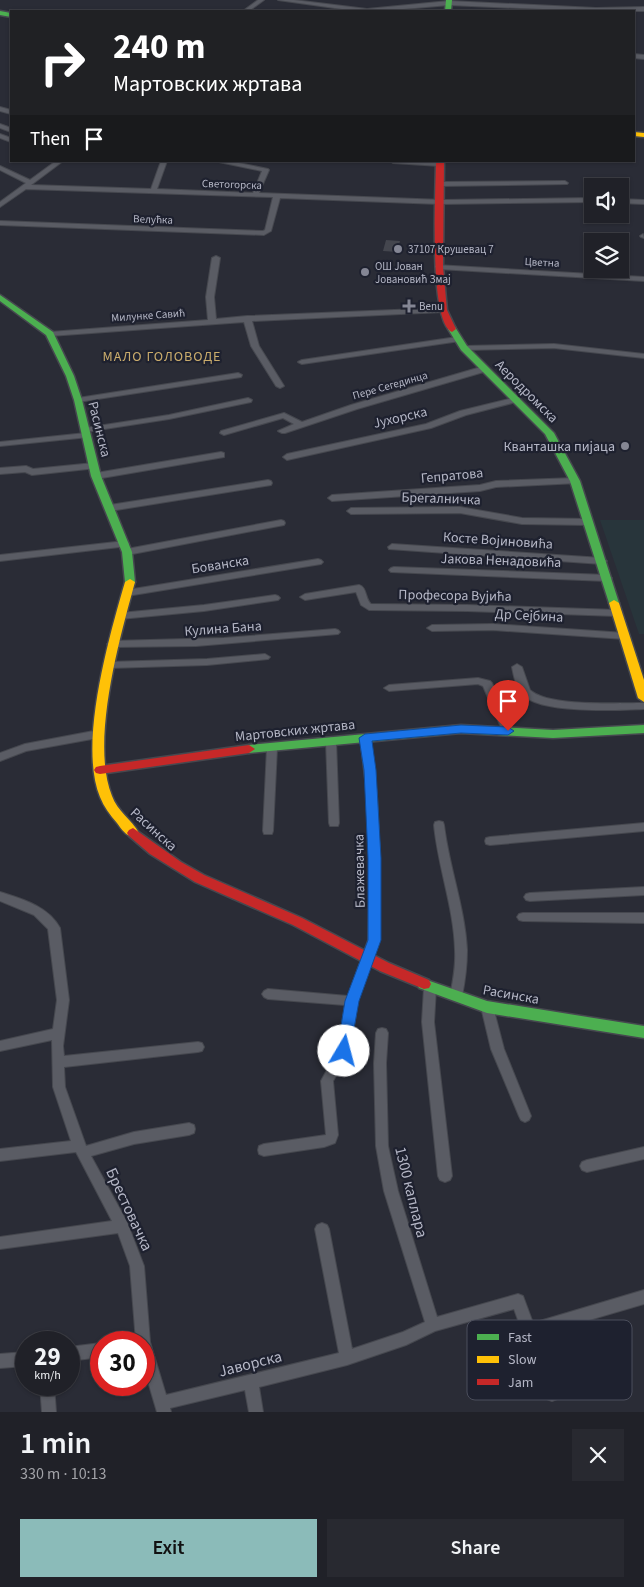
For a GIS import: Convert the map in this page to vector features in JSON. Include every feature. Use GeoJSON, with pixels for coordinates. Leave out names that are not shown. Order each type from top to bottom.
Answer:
{"type":"FeatureCollection","features":[{"type":"Feature","properties":{"kind":"street"},"geometry":{"type":"LineString","coordinates":[[247,10],[261,0]]}},
{"type":"Feature","properties":{"kind":"street"},"geometry":{"type":"LineString","coordinates":[[281,0],[359,10]]}},
{"type":"Feature","properties":{"kind":"street"},"geometry":{"type":"LineString","coordinates":[[381,10],[449,5],[597,10],[644,9]]}},
{"type":"Feature","properties":{"kind":"street"},"geometry":{"type":"LineString","coordinates":[[0,205],[59,162]]}},
{"type":"Feature","properties":{"kind":"street"},"geometry":{"type":"LineString","coordinates":[[154,192],[164,162]]}},
{"type":"Feature","properties":{"kind":"street"},"geometry":{"type":"LineString","coordinates":[[222,162],[266,170],[255,195]]}},
{"type":"Feature","properties":{"kind":"street"},"geometry":{"type":"LineString","coordinates":[[416,162],[440,163]]}},
{"type":"Feature","properties":{"kind":"street","name":"Аеродромска"},"geometry":{"type":"LineString","coordinates":[[440,163],[439,267],[443,310],[461,344],[549,433],[575,481],[644,698]]}},
{"type":"Feature","properties":{"kind":"street"},"geometry":{"type":"LineString","coordinates":[[0,168],[30,182]]}},
{"type":"Feature","properties":{"kind":"street"},"geometry":{"type":"LineString","coordinates":[[440,184],[565,183]]}},
{"type":"Feature","properties":{"kind":"street","name":"Светогорска"},"geometry":{"type":"LineString","coordinates":[[24,187],[441,201],[584,200]]}},
{"type":"Feature","properties":{"kind":"street","name":"Велућка"},"geometry":{"type":"LineString","coordinates":[[0,223],[264,233],[268,231],[277,196]]}},
{"type":"Feature","properties":{"kind":"street"},"geometry":{"type":"LineString","coordinates":[[629,201],[644,202]]}},
{"type":"Feature","properties":{"kind":"street"},"geometry":{"type":"LineString","coordinates":[[212,321],[210,297],[216,258]]}},
{"type":"Feature","properties":{"kind":"street","name":"Цветна"},"geometry":{"type":"LineString","coordinates":[[439,267],[644,279]]}},
{"type":"Feature","properties":{"kind":"street","name":"Расинска"},"geometry":{"type":"LineString","coordinates":[[0,297],[50,334],[70,376],[78,400],[95,471],[126,548],[131,579],[112,644],[100,734],[100,770],[104,794],[119,818],[134,834],[166,861],[219,888],[322,933],[368,960],[430,988],[488,1007],[644,1032]]}},
{"type":"Feature","properties":{"kind":"street","name":"Милунке Савић"},"geometry":{"type":"LineString","coordinates":[[50,334],[247,318],[443,310]]}},
{"type":"Feature","properties":{"kind":"street"},"geometry":{"type":"LineString","coordinates":[[247,318],[255,346],[280,386]]}},
{"type":"Feature","properties":{"kind":"street"},"geometry":{"type":"LineString","coordinates":[[302,362],[461,344],[554,346],[644,356]]}},
{"type":"Feature","properties":{"kind":"street","name":"Пере Сегединца"},"geometry":{"type":"LineString","coordinates":[[282,432],[354,407],[484,369]]}},
{"type":"Feature","properties":{"kind":"street"},"geometry":{"type":"LineString","coordinates":[[78,400],[238,375]]}},
{"type":"Feature","properties":{"kind":"street","name":"Јухорска"},"geometry":{"type":"LineString","coordinates":[[287,457],[428,426],[463,413],[517,399]]}},
{"type":"Feature","properties":{"kind":"street"},"geometry":{"type":"LineString","coordinates":[[0,444],[85,433],[248,400]]}},
{"type":"Feature","properties":{"kind":"street"},"geometry":{"type":"LineString","coordinates":[[224,433],[284,415],[302,424]]}},
{"type":"Feature","properties":{"kind":"street"},"geometry":{"type":"LineString","coordinates":[[0,471],[95,471],[221,455]]}},
{"type":"Feature","properties":{"kind":"street","name":"Гепратова"},"geometry":{"type":"LineString","coordinates":[[332,498],[480,488],[496,484],[575,481]]}},
{"type":"Feature","properties":{"kind":"street"},"geometry":{"type":"LineString","coordinates":[[110,508],[268,483]]}},
{"type":"Feature","properties":{"kind":"street","name":"Брегалничка"},"geometry":{"type":"LineString","coordinates":[[351,511],[460,510],[522,521],[589,522]]}},
{"type":"Feature","properties":{"kind":"street"},"geometry":{"type":"LineString","coordinates":[[0,558],[126,548],[281,523]]}},
{"type":"Feature","properties":{"kind":"street","name":"Косте Војиновића"},"geometry":{"type":"LineString","coordinates":[[392,547],[602,561]]}},
{"type":"Feature","properties":{"kind":"street","name":"Бованска"},"geometry":{"type":"LineString","coordinates":[[126,593],[318,562]]}},
{"type":"Feature","properties":{"kind":"street","name":"Јакова Ненадовића"},"geometry":{"type":"LineString","coordinates":[[394,570],[607,578]]}},
{"type":"Feature","properties":{"kind":"street","name":"Професора Вујића"},"geometry":{"type":"LineString","coordinates":[[305,597],[359,588],[364,603],[370,607],[618,613]]}},
{"type":"Feature","properties":{"kind":"street"},"geometry":{"type":"LineString","coordinates":[[120,616],[204,608],[275,598]]}},
{"type":"Feature","properties":{"kind":"street","name":"Др Сејбина"},"geometry":{"type":"LineString","coordinates":[[432,628],[493,627],[625,636]]}},
{"type":"Feature","properties":{"kind":"street","name":"Кулина Бана"},"geometry":{"type":"LineString","coordinates":[[112,644],[179,645],[335,632]]}},
{"type":"Feature","properties":{"kind":"street"},"geometry":{"type":"LineString","coordinates":[[109,665],[207,662],[265,657]]}},
{"type":"Feature","properties":{"kind":"street"},"geometry":{"type":"LineString","coordinates":[[517,667],[527,692],[535,698],[566,704],[644,706]]}},
{"type":"Feature","properties":{"kind":"street"},"geometry":{"type":"LineString","coordinates":[[389,688],[478,681],[487,683],[508,731]]}},
{"type":"Feature","properties":{"kind":"street","name":"Мартовских жртава"},"geometry":{"type":"LineString","coordinates":[[100,770],[219,752],[461,729],[553,734],[644,729]]}},
{"type":"Feature","properties":{"kind":"street"},"geometry":{"type":"LineString","coordinates":[[0,757],[25,748],[100,734]]}},
{"type":"Feature","properties":{"kind":"street","name":"Блажевачка"},"geometry":{"type":"LineString","coordinates":[[264,1150],[330,1139],[332,1135],[327,1081],[344,1051],[352,1001],[374,940],[375,897],[372,796],[365,738]]}},
{"type":"Feature","properties":{"kind":"street"},"geometry":{"type":"LineString","coordinates":[[331,741],[334,823]]}},
{"type":"Feature","properties":{"kind":"street"},"geometry":{"type":"LineString","coordinates":[[268,831],[272,748]]}},
{"type":"Feature","properties":{"kind":"street"},"geometry":{"type":"LineString","coordinates":[[439,825],[442,851],[461,946],[461,963],[456,996]]}},
{"type":"Feature","properties":{"kind":"street"},"geometry":{"type":"LineString","coordinates":[[490,841],[644,827]]}},
{"type":"Feature","properties":{"kind":"street"},"geometry":{"type":"LineString","coordinates":[[530,897],[644,891]]}},
{"type":"Feature","properties":{"kind":"street","name":"Брестовачка"},"geometry":{"type":"LineString","coordinates":[[0,896],[39,912],[49,919],[54,928],[63,1000],[58,1033],[59,1087],[81,1149],[122,1226],[137,1266],[142,1331]]}},
{"type":"Feature","properties":{"kind":"street"},"geometry":{"type":"LineString","coordinates":[[523,917],[644,918]]}},
{"type":"Feature","properties":{"kind":"street"},"geometry":{"type":"LineString","coordinates":[[430,988],[428,1022],[445,1176]]}},
{"type":"Feature","properties":{"kind":"street"},"geometry":{"type":"LineString","coordinates":[[268,994],[352,1001]]}},
{"type":"Feature","properties":{"kind":"street"},"geometry":{"type":"LineString","coordinates":[[488,1007],[490,1028],[500,1060],[525,1116]]}},
{"type":"Feature","properties":{"kind":"street"},"geometry":{"type":"LineString","coordinates":[[0,1046],[58,1033]]}},
{"type":"Feature","properties":{"kind":"street","name":"1300 каплара"},"geometry":{"type":"LineString","coordinates":[[382,1033],[380,1063],[382,1146],[391,1190],[432,1325]]}},
{"type":"Feature","properties":{"kind":"street"},"geometry":{"type":"LineString","coordinates":[[58,1062],[198,1047]]}},
{"type":"Feature","properties":{"kind":"street"},"geometry":{"type":"LineString","coordinates":[[0,1155],[81,1149],[189,1129]]}},
{"type":"Feature","properties":{"kind":"street"},"geometry":{"type":"LineString","coordinates":[[587,1166],[644,1153]]}},
{"type":"Feature","properties":{"kind":"street"},"geometry":{"type":"LineString","coordinates":[[0,1243],[122,1226]]}},
{"type":"Feature","properties":{"kind":"street"},"geometry":{"type":"LineString","coordinates":[[322,1229],[347,1358]]}},
{"type":"Feature","properties":{"kind":"street"},"geometry":{"type":"LineString","coordinates":[[566,1320],[644,1297]]}},
{"type":"Feature","properties":{"kind":"street","name":"Јаворска"},"geometry":{"type":"LineString","coordinates":[[163,1408],[251,1381],[347,1358],[406,1338],[432,1325],[518,1301],[525,1320]]}},
{"type":"Feature","properties":{"kind":"street"},"geometry":{"type":"LineString","coordinates":[[0,1361],[15,1360]]}},
{"type":"Feature","properties":{"kind":"street"},"geometry":{"type":"LineString","coordinates":[[251,1381],[256,1412]]}},
{"type":"Feature","properties":{"kind":"street","name":"Брестовачка"},"geometry":{"type":"LineString","coordinates":[[155,1382],[163,1408]]}},
{"type":"Feature","properties":{"kind":"street"},"geometry":{"type":"LineString","coordinates":[[48,1396],[49,1412]]}},
{"type":"Feature","properties":{"kind":"shaded area"},"geometry":{"type":"Polygon","coordinates":[[[600,520],[644,520],[644,634],[639,634],[600,520]]]}},
{"type":"Feature","properties":{"kind":"building"},"geometry":{"type":"Polygon","coordinates":[[[386,240],[400,241],[397,252],[383,251],[386,240]]]}},
{"type":"Feature","properties":{"kind":"traffic: fast"},"geometry":{"type":"LineString","coordinates":[[448,10],[449,0]]}},
{"type":"Feature","properties":{"kind":"traffic: fast"},"geometry":{"type":"LineString","coordinates":[[0,13],[10,15]]}},
{"type":"Feature","properties":{"kind":"traffic: fast"},"geometry":{"type":"LineString","coordinates":[[0,297],[50,334],[70,376],[78,400],[96,476],[127,552],[130,582]]}},
{"type":"Feature","properties":{"kind":"traffic: fast"},"geometry":{"type":"LineString","coordinates":[[452,329],[464,348],[549,433],[575,481],[614,603]]}},
{"type":"Feature","properties":{"kind":"traffic: fast"},"geometry":{"type":"LineString","coordinates":[[249,749],[461,729],[553,734],[644,729]]}},
{"type":"Feature","properties":{"kind":"traffic: fast"},"geometry":{"type":"LineString","coordinates":[[424,984],[487,1007],[644,1032]]}},
{"type":"Feature","properties":{"kind":"traffic: slow"},"geometry":{"type":"LineString","coordinates":[[635,134],[644,135]]}},
{"type":"Feature","properties":{"kind":"traffic: slow"},"geometry":{"type":"LineString","coordinates":[[130,582],[110,658],[101,715],[99,743],[100,769],[106,798],[116,814],[133,833]]}},
{"type":"Feature","properties":{"kind":"traffic: slow"},"geometry":{"type":"LineString","coordinates":[[614,603],[644,698]]}},
{"type":"Feature","properties":{"kind":"traffic: jam"},"geometry":{"type":"LineString","coordinates":[[440,162],[439,267],[443,310],[452,329]]}},
{"type":"Feature","properties":{"kind":"traffic: jam"},"geometry":{"type":"LineString","coordinates":[[100,770],[249,749]]}},
{"type":"Feature","properties":{"kind":"traffic: jam"},"geometry":{"type":"LineString","coordinates":[[133,833],[154,851],[176,866],[199,878],[297,921],[385,967],[424,984]]}},
{"type":"Feature","properties":{"kind":"place","name":"37107 Крушевац 7"},"geometry":{"type":"Point","coordinates":[398,249]}},
{"type":"Feature","properties":{"kind":"place","name":"ОШ Јован Јовановић Змај"},"geometry":{"type":"Point","coordinates":[365,272]}},
{"type":"Feature","properties":{"kind":"place","name":"Benu"},"geometry":{"type":"Point","coordinates":[409,306]}},
{"type":"Feature","properties":{"kind":"place","name":"Кванташка пијаца"},"geometry":{"type":"Point","coordinates":[625,446]}},
{"type":"Feature","properties":{"kind":"district","name":"МАЛО ГОЛОВОДЕ"},"geometry":{"type":"Point","coordinates":[162,356]}},
{"type":"Feature","properties":{"kind":"route"},"geometry":{"type":"LineString","coordinates":[[344,1051],[346,1028],[352,1001],[374,940],[375,858],[370,770],[365,738],[461,729],[508,731]]}}]}
